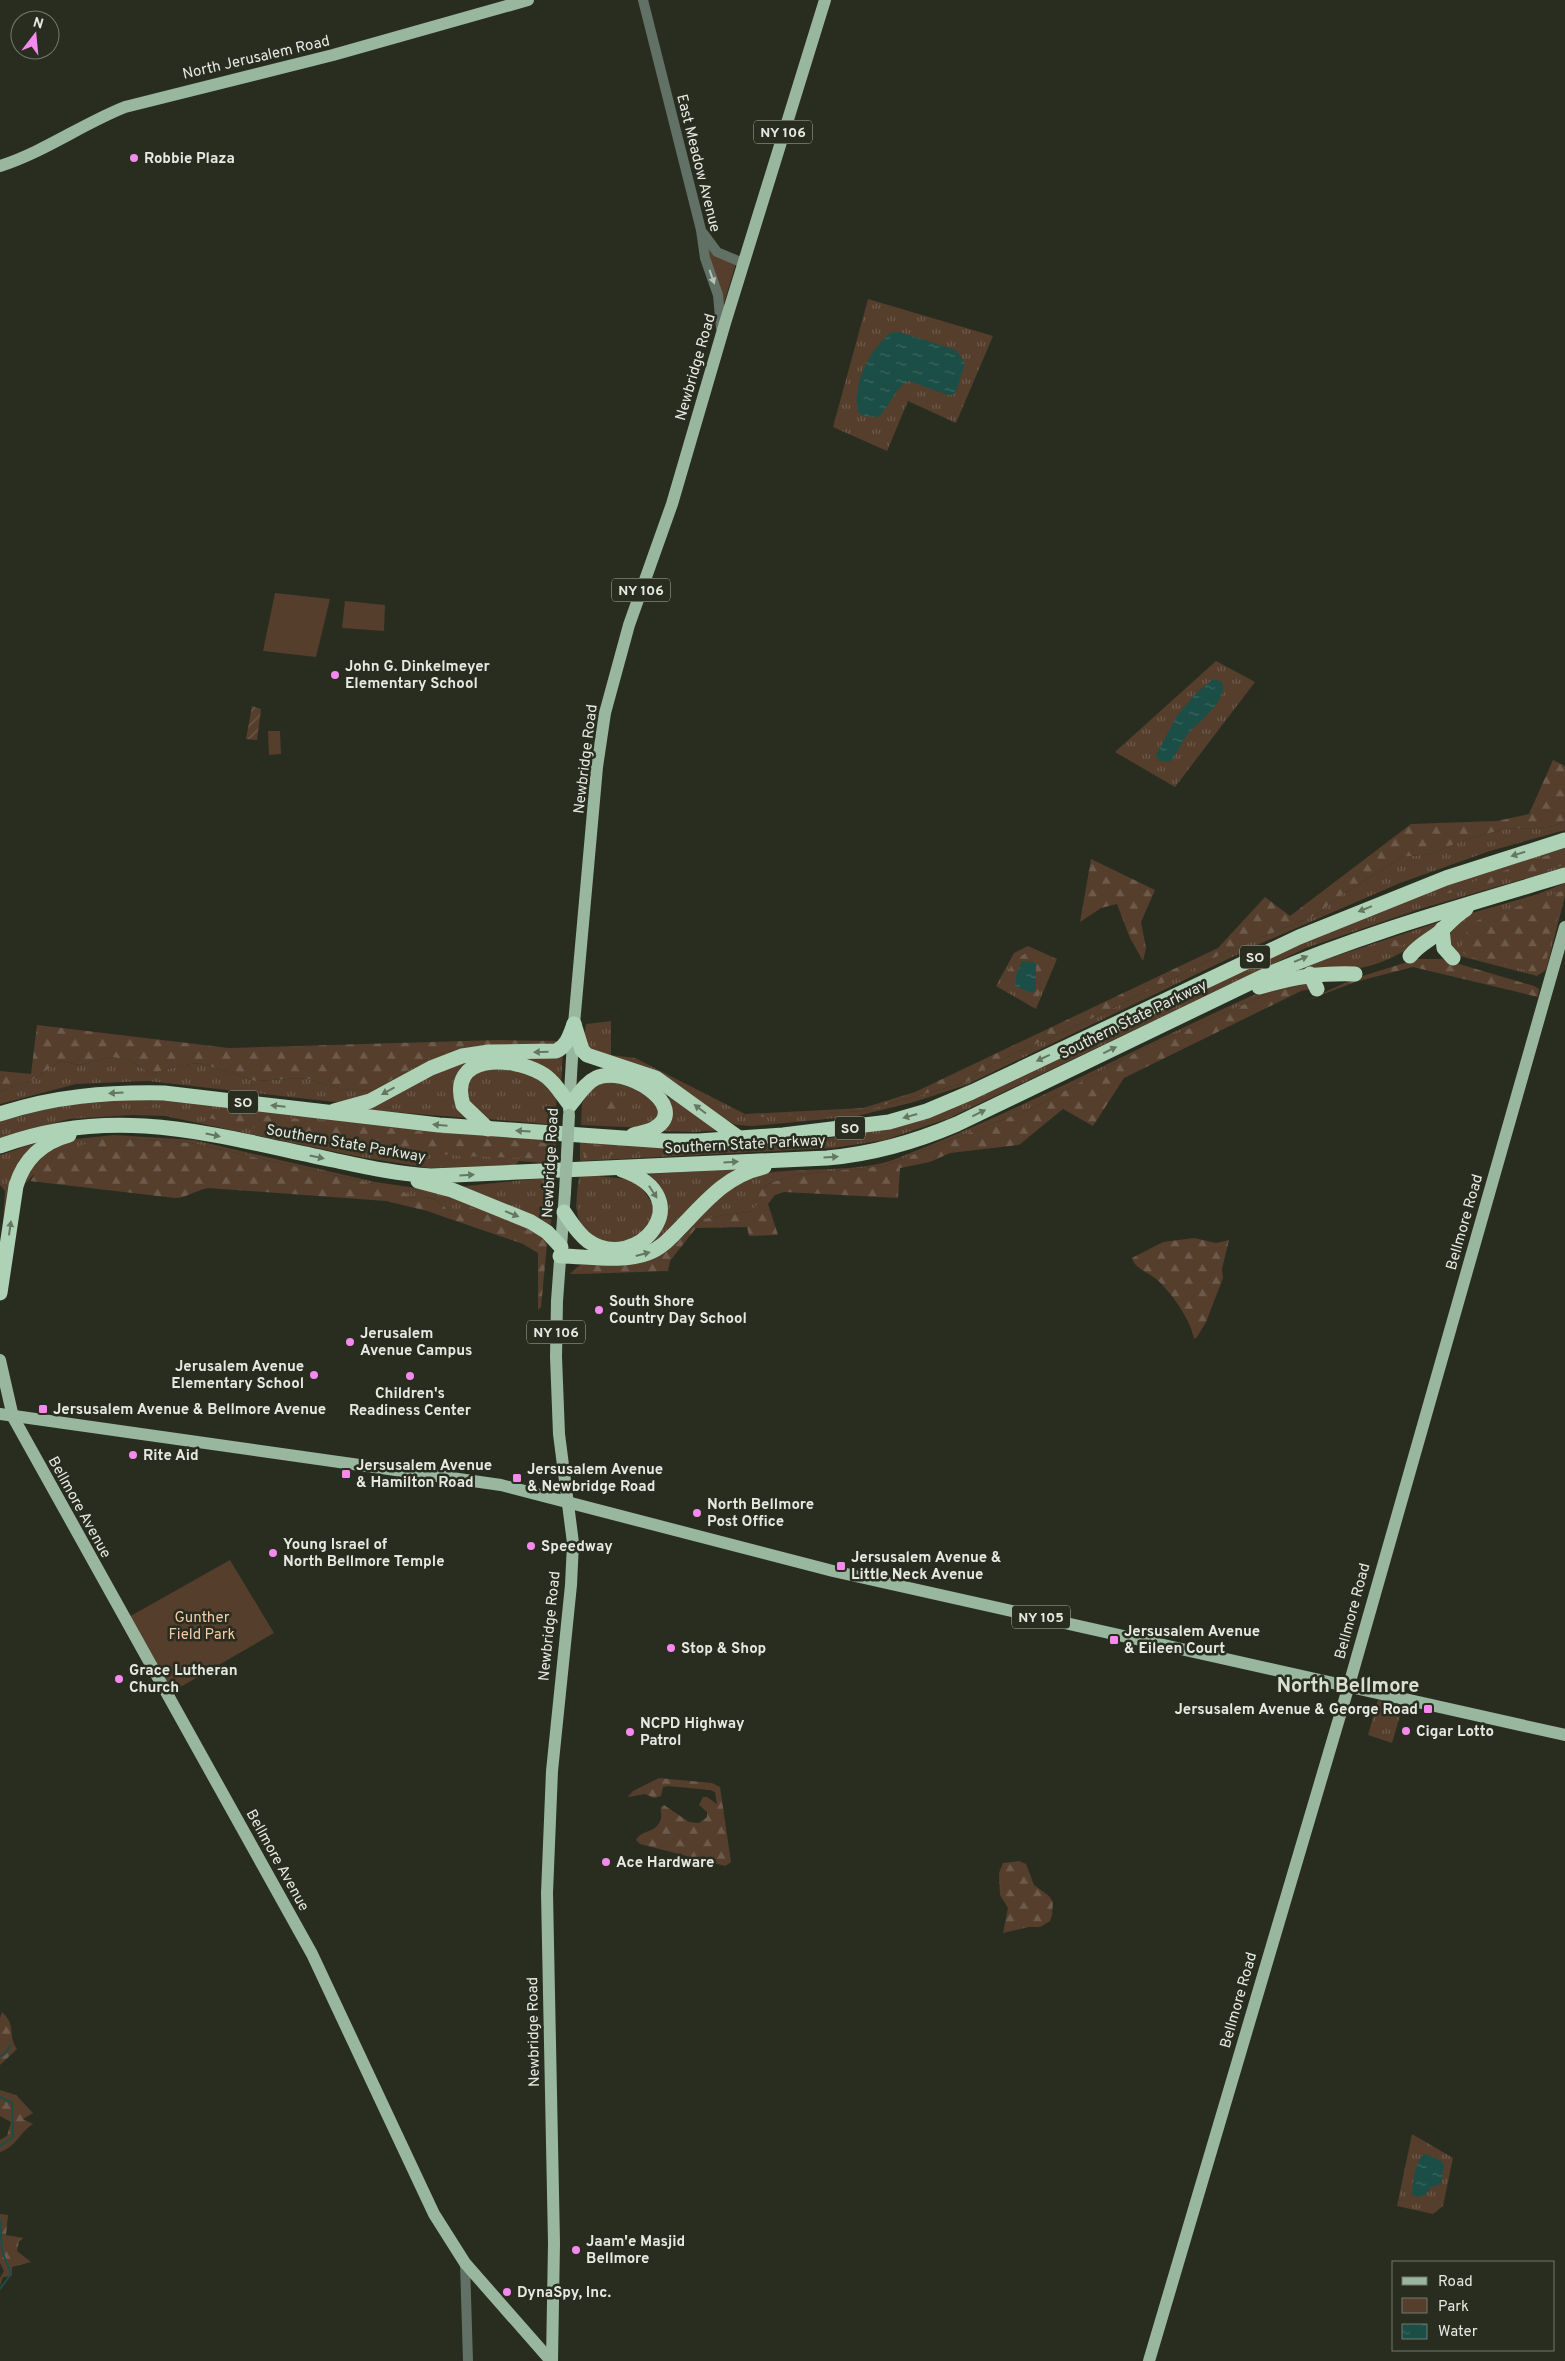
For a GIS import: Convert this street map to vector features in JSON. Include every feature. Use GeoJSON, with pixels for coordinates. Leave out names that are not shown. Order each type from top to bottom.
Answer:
{"type":"FeatureCollection","features":[{"type":"Feature","properties":{"kind":"highway","name":"Southern State Parkway"},"geometry":{"type":"LineString","coordinates":[[0,1114],[40,1102],[87,1094],[125,1092],[164,1093],[374,1118],[488,1129],[682,1141],[852,1128],[889,1122],[927,1111],[972,1092],[1299,936],[1446,878],[1565,840]]}},
{"type":"Feature","properties":{"kind":"highway","name":"Southern State Parkway"},"geometry":{"type":"LineString","coordinates":[[0,1146],[44,1132],[114,1124],[175,1127],[349,1164],[409,1175],[431,1176],[793,1159],[868,1153],[909,1143],[933,1134],[1310,956],[1378,931],[1565,875]]}},
{"type":"Feature","properties":{"kind":"highway"},"geometry":{"type":"LineString","coordinates":[[1410,956],[1456,915],[1488,898]]}},
{"type":"Feature","properties":{"kind":"highway"},"geometry":{"type":"LineString","coordinates":[[1442,929],[1444,948],[1453,958]]}},
{"type":"Feature","properties":{"kind":"highway"},"geometry":{"type":"LineString","coordinates":[[1210,1002],[1280,980],[1310,974],[1355,974]]}},
{"type":"Feature","properties":{"kind":"highway"},"geometry":{"type":"LineString","coordinates":[[1310,974],[1317,989]]}},
{"type":"Feature","properties":{"kind":"highway"},"geometry":{"type":"LineString","coordinates":[[332,1112],[370,1101],[431,1068],[462,1056],[489,1052],[556,1051],[566,1044],[574,1024]]}},
{"type":"Feature","properties":{"kind":"highway"},"geometry":{"type":"LineString","coordinates":[[574,1024],[582,1050],[587,1055],[656,1078],[739,1138]]}},
{"type":"Feature","properties":{"kind":"highway"},"geometry":{"type":"LineString","coordinates":[[488,1129],[466,1110],[461,1097],[464,1078],[470,1070],[488,1062],[511,1062],[540,1072],[552,1082],[569,1110],[589,1082],[601,1076],[616,1074],[643,1085],[660,1098],[663,1105],[662,1120],[655,1128],[624,1138]]}},
{"type":"Feature","properties":{"kind":"highway"},"geometry":{"type":"LineString","coordinates":[[0,1293],[16,1186],[27,1163],[39,1150],[52,1141],[114,1124]]}},
{"type":"Feature","properties":{"kind":"highway"},"geometry":{"type":"LineString","coordinates":[[349,1164],[467,1196],[542,1227],[560,1251],[624,1257],[650,1252],[668,1241],[724,1183],[740,1174],[793,1159]]}},
{"type":"Feature","properties":{"kind":"highway"},"geometry":{"type":"LineString","coordinates":[[564,1212],[583,1238],[600,1247],[626,1247],[642,1242],[650,1236],[658,1223],[660,1211],[656,1194],[642,1178],[613,1168]]}},
{"type":"Feature","properties":{"kind":"main road","name":"North Jerusalem Road"},"geometry":{"type":"LineString","coordinates":[[0,166],[27,156],[97,118],[125,107],[333,56],[528,0]]}},
{"type":"Feature","properties":{"kind":"main road","name":"Newbridge Road"},"geometry":{"type":"LineString","coordinates":[[552,2361],[554,2243],[547,1893],[552,1771],[571,1585],[573,1542],[559,1434],[556,1357],[560,1251],[564,1212],[574,1024],[598,767],[605,713],[629,625],[672,504],[721,334],[825,0]]}},
{"type":"Feature","properties":{"kind":"main road","name":"Bellmore Road"},"geometry":{"type":"LineString","coordinates":[[1149,2361],[1348,1685],[1565,927]]}},
{"type":"Feature","properties":{"kind":"main road","name":"Bellmore Avenue"},"geometry":{"type":"LineString","coordinates":[[0,1360],[6,1416],[312,1954],[430,2206],[465,2263],[552,2361]]}},
{"type":"Feature","properties":{"kind":"main road"},"geometry":{"type":"LineString","coordinates":[[6,1416],[471,1480],[568,1502]]}},
{"type":"Feature","properties":{"kind":"main road","name":"NY 105"},"geometry":{"type":"LineString","coordinates":[[568,1502],[832,1570],[1565,1735]]}},
{"type":"Feature","properties":{"kind":"street","name":"East Meadow Avenue"},"geometry":{"type":"LineString","coordinates":[[644,0],[701,230],[705,258],[718,295],[721,334]]}},
{"type":"Feature","properties":{"kind":"street"},"geometry":{"type":"LineString","coordinates":[[701,230],[718,252],[743,264]]}},
{"type":"Feature","properties":{"kind":"street"},"geometry":{"type":"LineString","coordinates":[[465,2263],[468,2361]]}},
{"type":"Feature","properties":{"kind":"green space"},"geometry":{"type":"Polygon","coordinates":[[[703,238],[736,263],[722,310],[703,238]]]}},
{"type":"Feature","properties":{"kind":"green space"},"geometry":{"type":"Polygon","coordinates":[[[868,299],[993,336],[956,423],[908,401],[887,451],[833,427],[868,299]]]}},
{"type":"Feature","properties":{"kind":"green space"},"geometry":{"type":"Polygon","coordinates":[[[275,593],[330,599],[316,657],[263,651],[275,593]]]}},
{"type":"Feature","properties":{"kind":"green space"},"geometry":{"type":"Polygon","coordinates":[[[345,601],[385,605],[384,631],[342,628],[345,601]]]}},
{"type":"Feature","properties":{"kind":"green space"},"geometry":{"type":"Polygon","coordinates":[[[1216,661],[1255,682],[1175,787],[1115,752],[1216,661]]]}},
{"type":"Feature","properties":{"kind":"green space"},"geometry":{"type":"Polygon","coordinates":[[[252,706],[261,709],[257,740],[246,739],[252,706]]]}},
{"type":"Feature","properties":{"kind":"green space"},"geometry":{"type":"Polygon","coordinates":[[[268,731],[280,731],[281,754],[269,755],[268,731]]]}},
{"type":"Feature","properties":{"kind":"green space"},"geometry":{"type":"Polygon","coordinates":[[[1553,760],[1565,766],[1565,821],[1554,826],[1533,829],[1508,828],[1461,841],[1430,854],[1402,857],[1337,898],[1316,915],[1222,954],[1099,1015],[990,1065],[967,1082],[863,1111],[742,1118],[745,1114],[863,1108],[915,1092],[1218,948],[1265,897],[1290,916],[1411,824],[1497,821],[1529,814],[1553,760]]]}},
{"type":"Feature","properties":{"kind":"green space"},"geometry":{"type":"Polygon","coordinates":[[[1565,821],[1565,830],[1490,851],[1400,883],[1255,946],[966,1085],[914,1102],[857,1116],[753,1126],[736,1125],[602,1058],[583,1044],[586,1024],[611,1021],[611,1055],[635,1058],[745,1114],[742,1117],[863,1111],[967,1082],[990,1065],[1099,1015],[1222,954],[1316,915],[1337,898],[1402,857],[1430,854],[1461,841],[1508,828],[1533,829],[1554,826],[1565,821]]]}},
{"type":"Feature","properties":{"kind":"green space"},"geometry":{"type":"Polygon","coordinates":[[[1565,848],[1565,867],[1420,909],[1306,948],[947,1119],[885,1140],[833,1148],[580,1161],[580,1142],[769,1143],[830,1138],[883,1129],[1305,940],[1466,877],[1565,848]]]}},
{"type":"Feature","properties":{"kind":"green space"},"geometry":{"type":"Polygon","coordinates":[[[1565,849],[1565,865],[1428,898],[1565,849]]]}},
{"type":"Feature","properties":{"kind":"green space"},"geometry":{"type":"Polygon","coordinates":[[[1091,859],[1155,890],[1141,922],[1146,948],[1143,961],[1130,938],[1117,904],[1101,908],[1080,922],[1091,859]]]}},
{"type":"Feature","properties":{"kind":"green space"},"geometry":{"type":"Polygon","coordinates":[[[1565,883],[1565,896],[1546,970],[1537,976],[1460,956],[1446,944],[1452,922],[1465,915],[1538,894],[1565,883]]]}},
{"type":"Feature","properties":{"kind":"green space"},"geometry":{"type":"Polygon","coordinates":[[[1565,890],[1543,971],[1533,972],[1467,956],[1460,950],[1470,923],[1565,890]]]}},
{"type":"Feature","properties":{"kind":"green space"},"geometry":{"type":"Polygon","coordinates":[[[1448,919],[1428,936],[1405,951],[1380,963],[1354,969],[1301,971],[1300,968],[1448,919]]]}},
{"type":"Feature","properties":{"kind":"green space"},"geometry":{"type":"Polygon","coordinates":[[[1419,933],[1411,942],[1357,960],[1370,947],[1419,933]]]}},
{"type":"Feature","properties":{"kind":"green space"},"geometry":{"type":"Polygon","coordinates":[[[1028,946],[1057,959],[1036,1009],[996,986],[1014,953],[1028,946]]]}},
{"type":"Feature","properties":{"kind":"green space"},"geometry":{"type":"Polygon","coordinates":[[[1030,950],[1053,964],[1037,1000],[1030,999],[1010,988],[1008,975],[1015,961],[1030,950]]]}},
{"type":"Feature","properties":{"kind":"green space"},"geometry":{"type":"Polygon","coordinates":[[[1417,959],[1442,959],[1534,986],[1539,989],[1538,997],[1413,967],[1355,982],[1306,1001],[1353,979],[1417,959]]]}},
{"type":"Feature","properties":{"kind":"green space"},"geometry":{"type":"Polygon","coordinates":[[[1304,978],[1313,981],[1310,989],[1301,991],[1304,984],[1270,993],[1125,1058],[1033,1108],[884,1166],[794,1175],[765,1185],[757,1193],[759,1204],[750,1212],[704,1219],[657,1256],[636,1262],[587,1262],[581,1274],[570,1274],[588,1261],[597,1259],[635,1259],[660,1251],[724,1188],[737,1181],[755,1175],[775,1172],[859,1167],[879,1164],[898,1158],[991,1119],[1267,989],[1304,978]]]}},
{"type":"Feature","properties":{"kind":"green space"},"geometry":{"type":"Polygon","coordinates":[[[1305,984],[1301,991],[1124,1078],[1093,1126],[1063,1109],[1019,1145],[950,1153],[930,1162],[900,1168],[898,1198],[784,1192],[775,1195],[768,1204],[778,1235],[749,1236],[747,1227],[696,1228],[670,1261],[668,1271],[581,1274],[587,1262],[679,1239],[704,1219],[750,1212],[758,1204],[757,1193],[765,1185],[794,1175],[884,1166],[1033,1108],[1125,1058],[1165,1039],[1270,993],[1305,984]]]}},
{"type":"Feature","properties":{"kind":"green space"},"geometry":{"type":"Polygon","coordinates":[[[37,1025],[229,1048],[499,1040],[558,1041],[548,1045],[476,1045],[432,1056],[372,1091],[342,1089],[305,1078],[255,1081],[200,1063],[182,1065],[151,1074],[128,1059],[109,1057],[80,1065],[60,1061],[31,1081],[0,1092],[0,1071],[31,1074],[37,1025]]]}},
{"type":"Feature","properties":{"kind":"green space"},"geometry":{"type":"Polygon","coordinates":[[[558,1041],[557,1046],[549,1048],[479,1048],[459,1052],[437,1060],[361,1101],[335,1102],[148,1081],[76,1084],[0,1104],[0,1092],[31,1081],[60,1061],[80,1065],[109,1057],[128,1059],[151,1074],[182,1065],[200,1063],[255,1081],[305,1078],[342,1089],[372,1091],[432,1056],[476,1045],[548,1045],[558,1041]]]}},
{"type":"Feature","properties":{"kind":"green space"},"geometry":{"type":"Polygon","coordinates":[[[563,1051],[561,1085],[553,1075],[468,1065],[467,1118],[358,1109],[461,1059],[563,1051]]]}},
{"type":"Feature","properties":{"kind":"green space"},"geometry":{"type":"Polygon","coordinates":[[[495,1063],[540,1075],[556,1093],[557,1125],[488,1119],[467,1107],[469,1074],[495,1063]]]}},
{"type":"Feature","properties":{"kind":"green space"},"geometry":{"type":"Polygon","coordinates":[[[599,1078],[653,1094],[661,1111],[646,1128],[581,1125],[582,1103],[599,1078]]]}},
{"type":"Feature","properties":{"kind":"green space"},"geometry":{"type":"Polygon","coordinates":[[[617,1097],[627,1097],[626,1107],[611,1112],[589,1114],[598,1103],[617,1097]]]}},
{"type":"Feature","properties":{"kind":"green space"},"geometry":{"type":"Polygon","coordinates":[[[671,1097],[724,1130],[695,1132],[657,1131],[667,1099],[671,1097]]]}},
{"type":"Feature","properties":{"kind":"green space"},"geometry":{"type":"Polygon","coordinates":[[[128,1099],[186,1102],[556,1141],[555,1164],[519,1161],[515,1165],[429,1168],[360,1157],[165,1116],[132,1115],[69,1119],[0,1139],[0,1121],[65,1104],[128,1099]]]}},
{"type":"Feature","properties":{"kind":"green space"},"geometry":{"type":"Polygon","coordinates":[[[142,1107],[259,1115],[554,1144],[554,1159],[461,1156],[322,1142],[199,1116],[142,1107]]]}},
{"type":"Feature","properties":{"kind":"green space"},"geometry":{"type":"Polygon","coordinates":[[[114,1135],[194,1140],[375,1182],[437,1191],[543,1231],[450,1212],[441,1203],[428,1197],[411,1198],[404,1193],[356,1180],[191,1143],[126,1139],[33,1175],[26,1183],[22,1182],[42,1150],[77,1139],[114,1135]]]}},
{"type":"Feature","properties":{"kind":"green space"},"geometry":{"type":"Polygon","coordinates":[[[105,1138],[114,1142],[126,1139],[191,1143],[404,1192],[411,1198],[428,1197],[441,1203],[450,1212],[468,1206],[536,1232],[545,1236],[547,1244],[541,1307],[538,1310],[538,1253],[523,1244],[427,1211],[386,1201],[208,1188],[184,1197],[175,1198],[30,1181],[54,1157],[72,1148],[105,1138]]]}},
{"type":"Feature","properties":{"kind":"green space"},"geometry":{"type":"Polygon","coordinates":[[[42,1141],[31,1152],[0,1273],[5,1191],[0,1185],[0,1155],[42,1141]]]}},
{"type":"Feature","properties":{"kind":"green space"},"geometry":{"type":"Polygon","coordinates":[[[582,1143],[678,1154],[625,1153],[584,1158],[582,1143]]]}},
{"type":"Feature","properties":{"kind":"green space"},"geometry":{"type":"Polygon","coordinates":[[[738,1169],[667,1237],[638,1251],[658,1232],[668,1208],[663,1207],[649,1179],[649,1174],[738,1169]]]}},
{"type":"Feature","properties":{"kind":"green space"},"geometry":{"type":"Polygon","coordinates":[[[579,1174],[636,1180],[656,1208],[652,1226],[641,1237],[624,1243],[599,1242],[592,1239],[579,1220],[577,1197],[579,1174]]]}},
{"type":"Feature","properties":{"kind":"green space"},"geometry":{"type":"Polygon","coordinates":[[[554,1177],[551,1224],[548,1226],[457,1187],[554,1177]]]}},
{"type":"Feature","properties":{"kind":"green space"},"geometry":{"type":"Polygon","coordinates":[[[1194,1238],[1216,1243],[1229,1240],[1222,1269],[1223,1278],[1206,1322],[1194,1339],[1185,1315],[1174,1298],[1162,1284],[1136,1265],[1132,1258],[1163,1242],[1194,1238]]]}},
{"type":"Feature","properties":{"kind":"green space","name":"Gunther Field Park"},"geometry":{"type":"Polygon","coordinates":[[[230,1560],[274,1633],[170,1693],[127,1618],[230,1560]]]}},
{"type":"Feature","properties":{"kind":"green space"},"geometry":{"type":"Polygon","coordinates":[[[1378,1700],[1403,1705],[1392,1743],[1368,1735],[1378,1700]]]}},
{"type":"Feature","properties":{"kind":"green space"},"geometry":{"type":"Polygon","coordinates":[[[659,1778],[712,1783],[720,1787],[731,1862],[725,1866],[640,1844],[636,1840],[659,1824],[661,1807],[664,1805],[689,1822],[699,1823],[707,1817],[707,1812],[699,1805],[703,1797],[707,1797],[717,1804],[715,1792],[710,1790],[668,1786],[663,1787],[661,1796],[654,1798],[645,1794],[628,1797],[633,1791],[659,1778]]]}},
{"type":"Feature","properties":{"kind":"green space"},"geometry":{"type":"Polygon","coordinates":[[[1019,1861],[1026,1864],[1034,1885],[1049,1896],[1053,1902],[1052,1915],[1050,1921],[1040,1927],[1029,1927],[1003,1933],[1008,1908],[1000,1895],[999,1873],[1003,1863],[1019,1861]]]}},
{"type":"Feature","properties":{"kind":"green space"},"geometry":{"type":"Polygon","coordinates":[[[2,2012],[7,2017],[11,2026],[14,2044],[17,2049],[0,2065],[0,2018],[2,2012]]]}},
{"type":"Feature","properties":{"kind":"green space"},"geometry":{"type":"Polygon","coordinates":[[[0,2090],[16,2095],[33,2113],[23,2119],[33,2124],[10,2147],[0,2152],[0,2140],[7,2136],[11,2122],[0,2116],[0,2090]]]}},
{"type":"Feature","properties":{"kind":"green space"},"geometry":{"type":"Polygon","coordinates":[[[1412,2134],[1453,2158],[1443,2206],[1433,2214],[1397,2206],[1412,2134]]]}},
{"type":"Feature","properties":{"kind":"green space"},"geometry":{"type":"Polygon","coordinates":[[[0,2214],[8,2215],[6,2235],[24,2238],[19,2241],[17,2251],[31,2262],[12,2267],[12,2276],[3,2277],[0,2286],[0,2278],[4,2271],[0,2263],[0,2214]]]}},
{"type":"Feature","properties":{"kind":"water"},"geometry":{"type":"Polygon","coordinates":[[[899,332],[956,350],[965,363],[956,392],[953,395],[948,395],[909,381],[900,388],[878,417],[863,416],[858,412],[857,401],[860,379],[864,369],[882,340],[890,333],[899,332]]]}},
{"type":"Feature","properties":{"kind":"water"},"geometry":{"type":"Polygon","coordinates":[[[1213,679],[1222,682],[1223,690],[1216,705],[1185,738],[1171,761],[1160,761],[1156,755],[1177,716],[1196,693],[1213,679]]]}},
{"type":"Feature","properties":{"kind":"water"},"geometry":{"type":"Polygon","coordinates":[[[1022,961],[1036,963],[1036,990],[1032,993],[1015,986],[1017,972],[1022,961]]]}},
{"type":"Feature","properties":{"kind":"water"},"geometry":{"type":"Polygon","coordinates":[[[1424,2154],[1440,2160],[1444,2165],[1441,2184],[1431,2187],[1425,2195],[1418,2197],[1412,2194],[1413,2184],[1417,2167],[1424,2154]]]}},
{"type":"Feature","properties":{"kind":"waterway"},"geometry":{"type":"LineString","coordinates":[[0,2056],[5,2054],[10,2046]]}},
{"type":"Feature","properties":{"kind":"waterway"},"geometry":{"type":"LineString","coordinates":[[0,2097],[12,2103],[13,2137],[0,2146]]}},
{"type":"Feature","properties":{"kind":"waterway"},"geometry":{"type":"LineString","coordinates":[[0,2220],[2,2251],[11,2274],[0,2289]]}},
{"type":"Feature","properties":{"kind":"place","name":"Robbie Plaza"},"geometry":{"type":"Point","coordinates":[134,158]}},
{"type":"Feature","properties":{"kind":"place","name":"John G. Dinkelmeyer Elementary School"},"geometry":{"type":"Point","coordinates":[335,675]}},
{"type":"Feature","properties":{"kind":"place","name":"South Shore Country Day School"},"geometry":{"type":"Point","coordinates":[599,1310]}},
{"type":"Feature","properties":{"kind":"place","name":"Jerusalem Avenue Campus"},"geometry":{"type":"Point","coordinates":[350,1342]}},
{"type":"Feature","properties":{"kind":"place","name":"Jerusalem Avenue Elementary School"},"geometry":{"type":"Point","coordinates":[314,1375]}},
{"type":"Feature","properties":{"kind":"place","name":"Children's Readiness Center"},"geometry":{"type":"Point","coordinates":[410,1376]}},
{"type":"Feature","properties":{"kind":"place","name":"Jersusalem Avenue & Bellmore Avenue"},"geometry":{"type":"Point","coordinates":[43,1409]}},
{"type":"Feature","properties":{"kind":"place","name":"Rite Aid"},"geometry":{"type":"Point","coordinates":[133,1455]}},
{"type":"Feature","properties":{"kind":"place","name":"Jersusalem Avenue & Hamilton Road"},"geometry":{"type":"Point","coordinates":[346,1474]}},
{"type":"Feature","properties":{"kind":"place","name":"Jersusalem Avenue & Newbridge Road"},"geometry":{"type":"Point","coordinates":[517,1478]}},
{"type":"Feature","properties":{"kind":"place","name":"North Bellmore Post Office"},"geometry":{"type":"Point","coordinates":[697,1513]}},
{"type":"Feature","properties":{"kind":"place","name":"Speedway"},"geometry":{"type":"Point","coordinates":[531,1546]}},
{"type":"Feature","properties":{"kind":"place","name":"Young Israel of North Bellmore Temple"},"geometry":{"type":"Point","coordinates":[273,1553]}},
{"type":"Feature","properties":{"kind":"place","name":"Jersusalem Avenue & Little Neck Avenue"},"geometry":{"type":"Point","coordinates":[841,1566]}},
{"type":"Feature","properties":{"kind":"place","name":"Jersusalem Avenue & Eileen Court"},"geometry":{"type":"Point","coordinates":[1114,1640]}},
{"type":"Feature","properties":{"kind":"place","name":"Stop & Shop"},"geometry":{"type":"Point","coordinates":[671,1648]}},
{"type":"Feature","properties":{"kind":"place","name":"Grace Lutheran Church"},"geometry":{"type":"Point","coordinates":[119,1679]}},
{"type":"Feature","properties":{"kind":"place","name":"Jersusalem Avenue & George Road"},"geometry":{"type":"Point","coordinates":[1428,1709]}},
{"type":"Feature","properties":{"kind":"place","name":"Cigar Lotto"},"geometry":{"type":"Point","coordinates":[1406,1731]}},
{"type":"Feature","properties":{"kind":"place","name":"NCPD Highway Patrol"},"geometry":{"type":"Point","coordinates":[630,1732]}},
{"type":"Feature","properties":{"kind":"place","name":"Ace Hardware"},"geometry":{"type":"Point","coordinates":[606,1862]}},
{"type":"Feature","properties":{"kind":"place","name":"Jaam'e Masjid Bellmore"},"geometry":{"type":"Point","coordinates":[576,2250]}},
{"type":"Feature","properties":{"kind":"place","name":"DynaSpy, Inc."},"geometry":{"type":"Point","coordinates":[507,2292]}},
{"type":"Feature","properties":{"kind":"district","name":"North Bellmore"},"geometry":{"type":"Point","coordinates":[1348,1685]}}]}
